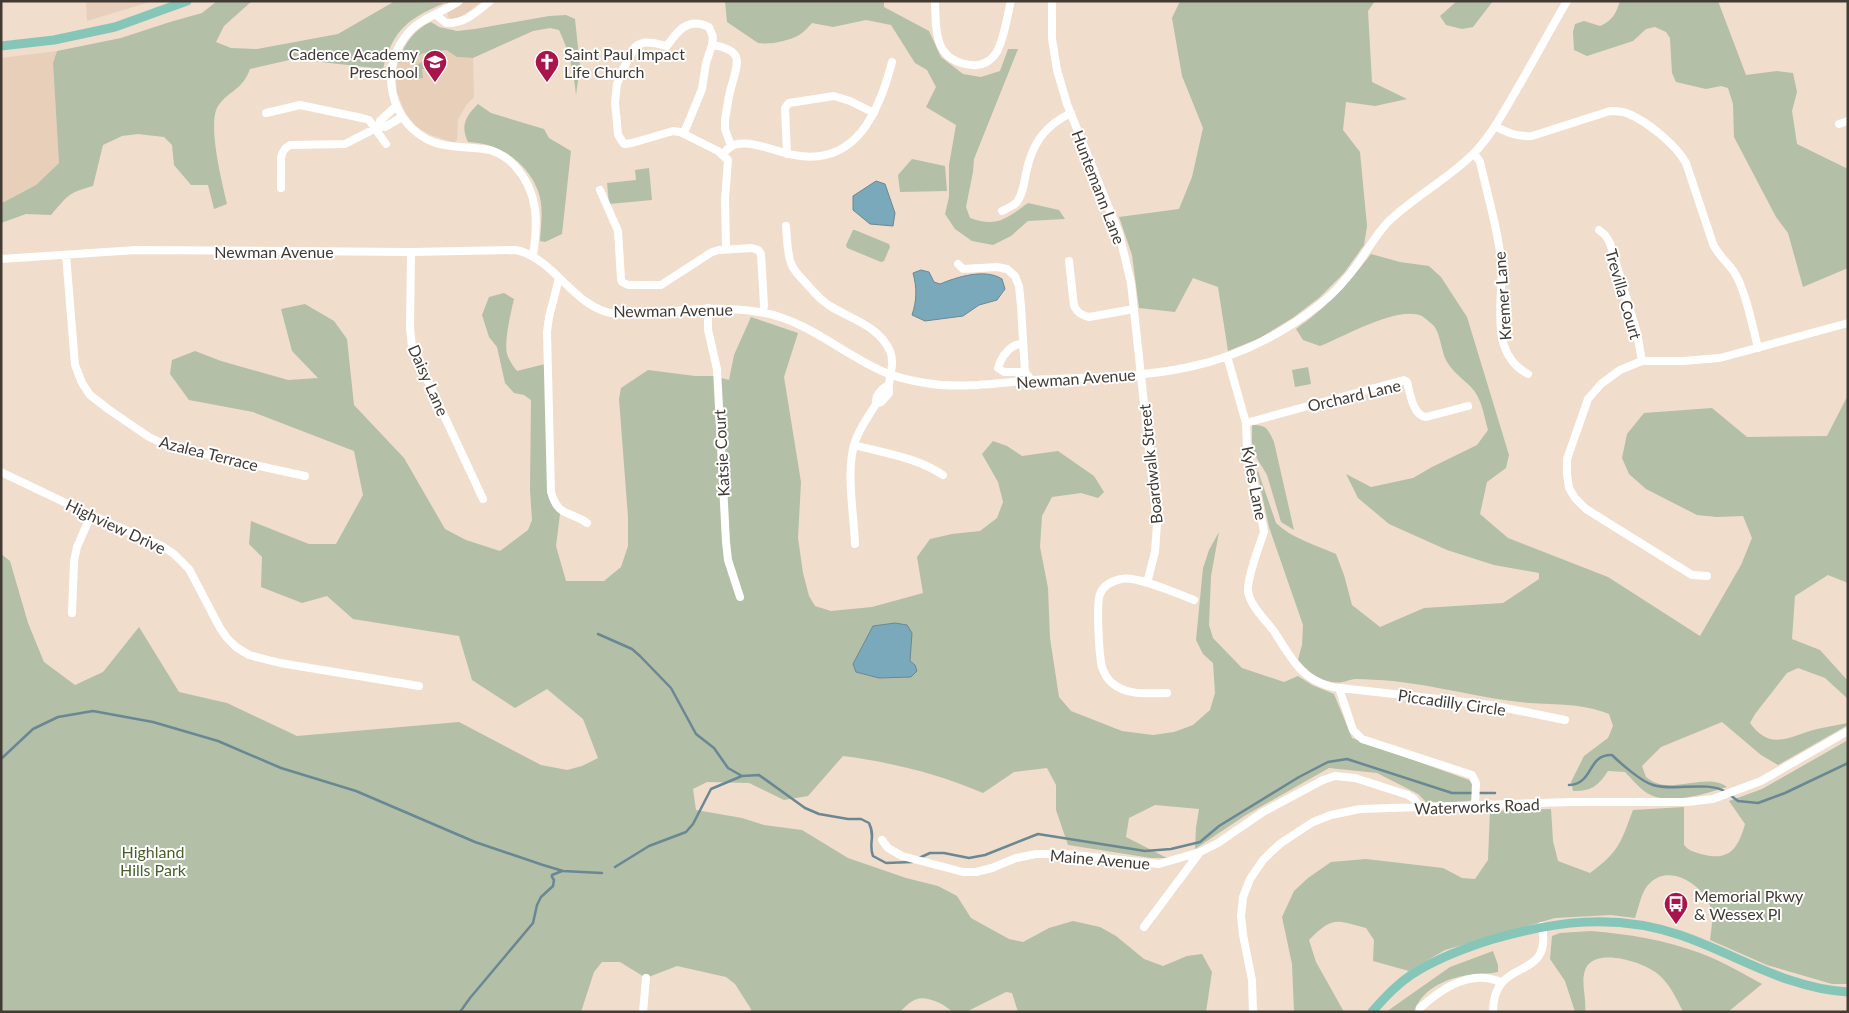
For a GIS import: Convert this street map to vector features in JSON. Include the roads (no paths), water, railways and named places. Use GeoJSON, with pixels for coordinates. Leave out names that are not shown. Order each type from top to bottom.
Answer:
{"type":"FeatureCollection","features":[{"type":"Feature","properties":{"kind":"main road"},"geometry":{"type":"LineString","coordinates":[[1,46],[54,40],[115,28],[187,1]]}},
{"type":"Feature","properties":{"kind":"main road"},"geometry":{"type":"LineString","coordinates":[[1372,1012],[1384,998],[1409,976],[1438,959],[1466,948],[1542,926],[1566,922],[1595,921],[1650,926],[1706,944],[1760,969],[1794,982],[1821,989],[1848,992]]}},
{"type":"Feature","properties":{"kind":"street"},"geometry":{"type":"LineString","coordinates":[[459,1],[411,30],[397,50],[391,70],[392,96],[402,117],[412,128],[434,143],[492,151],[512,162],[523,175],[534,197],[536,236],[533,256]]}},
{"type":"Feature","properties":{"kind":"street"},"geometry":{"type":"LineString","coordinates":[[436,15],[446,23],[456,22],[468,18],[490,1]]}},
{"type":"Feature","properties":{"kind":"street"},"geometry":{"type":"LineString","coordinates":[[935,1],[938,41],[943,51],[957,62],[977,65],[985,63],[996,54],[1011,1]]}},
{"type":"Feature","properties":{"kind":"street","name":"Huntemann Lane"},"geometry":{"type":"LineString","coordinates":[[1052,1],[1051,24],[1054,56],[1071,112],[1119,233],[1132,283],[1140,374]]}},
{"type":"Feature","properties":{"kind":"street","name":"Newman Avenue"},"geometry":{"type":"LineString","coordinates":[[1,259],[148,250],[411,252],[509,250],[525,252],[533,256],[590,304],[615,314],[708,308],[763,312],[801,326],[891,375],[928,384],[945,385],[1140,374],[1191,367],[1260,343],[1322,303],[1359,262],[1390,221],[1474,153],[1495,126],[1567,1]]}},
{"type":"Feature","properties":{"kind":"street"},"geometry":{"type":"LineString","coordinates":[[684,133],[702,89],[713,37],[709,27],[695,24],[684,26],[679,30],[668,46],[645,42],[635,47],[617,84],[615,110],[617,130],[621,142],[627,144],[673,131],[684,133],[728,160],[725,193],[726,249]]}},
{"type":"Feature","properties":{"kind":"street"},"geometry":{"type":"LineString","coordinates":[[712,45],[730,49],[737,58],[737,67],[725,120],[725,129],[731,146]]}},
{"type":"Feature","properties":{"kind":"street"},"geometry":{"type":"LineString","coordinates":[[722,155],[731,146],[738,144],[758,146],[787,154],[816,157],[838,150],[861,133],[874,113],[883,95],[892,62]]}},
{"type":"Feature","properties":{"kind":"street"},"geometry":{"type":"LineString","coordinates":[[787,154],[785,108],[789,103],[834,96],[842,97],[874,113]]}},
{"type":"Feature","properties":{"kind":"street"},"geometry":{"type":"LineString","coordinates":[[266,113],[300,105],[362,118],[369,120],[377,127],[386,144]]}},
{"type":"Feature","properties":{"kind":"street"},"geometry":{"type":"LineString","coordinates":[[377,127],[380,121],[396,106]]}},
{"type":"Feature","properties":{"kind":"street"},"geometry":{"type":"LineString","coordinates":[[1495,126],[1514,135],[1526,136],[1610,111],[1623,112],[1637,118],[1671,143],[1680,151],[1686,162],[1712,244],[1740,284],[1758,348]]}},
{"type":"Feature","properties":{"kind":"street"},"geometry":{"type":"LineString","coordinates":[[1002,211],[1016,203],[1021,194],[1030,156],[1037,140],[1050,125],[1071,112]]}},
{"type":"Feature","properties":{"kind":"street"},"geometry":{"type":"LineString","coordinates":[[281,188],[281,158],[286,147],[290,145],[345,144],[377,127],[385,127],[402,117]]}},
{"type":"Feature","properties":{"kind":"street"},"geometry":{"type":"LineString","coordinates":[[1839,124],[1848,121]]}},
{"type":"Feature","properties":{"kind":"street","name":"Kremer Lane"},"geometry":{"type":"LineString","coordinates":[[1474,153],[1480,162],[1501,258],[1500,316],[1503,340],[1514,364],[1528,374]]}},
{"type":"Feature","properties":{"kind":"street"},"geometry":{"type":"LineString","coordinates":[[600,190],[618,231],[622,282],[628,285],[661,285],[712,252],[726,249],[752,248],[758,250],[761,254],[763,312]]}},
{"type":"Feature","properties":{"kind":"street"},"geometry":{"type":"LineString","coordinates":[[786,226],[790,261],[796,272],[830,306],[866,325],[878,335],[891,352],[891,375],[888,385],[880,390],[876,404],[862,426],[851,459],[856,544]]}},
{"type":"Feature","properties":{"kind":"street","name":"Trevilla Court"},"geometry":{"type":"LineString","coordinates":[[1599,230],[1610,243],[1637,333],[1642,361]]}},
{"type":"Feature","properties":{"kind":"street","name":"Daisy Lane"},"geometry":{"type":"LineString","coordinates":[[411,252],[409,318],[412,347],[484,499]]}},
{"type":"Feature","properties":{"kind":"street","name":"Azalea Terrace"},"geometry":{"type":"LineString","coordinates":[[66,255],[75,364],[82,383],[90,394],[108,409],[149,437],[168,446],[305,476]]}},
{"type":"Feature","properties":{"kind":"street"},"geometry":{"type":"LineString","coordinates":[[1069,261],[1074,304],[1077,312],[1082,316],[1089,317],[1134,309]]}},
{"type":"Feature","properties":{"kind":"street"},"geometry":{"type":"LineString","coordinates":[[958,264],[963,268],[1004,268],[1015,276],[1018,286],[1025,372],[1031,380]]}},
{"type":"Feature","properties":{"kind":"street"},"geometry":{"type":"LineString","coordinates":[[559,278],[547,332],[551,492],[554,502],[559,509],[567,515],[582,520],[587,524]]}},
{"type":"Feature","properties":{"kind":"street","name":"Katsie Court"},"geometry":{"type":"LineString","coordinates":[[708,308],[708,330],[717,369],[726,551],[732,577],[740,597]]}},
{"type":"Feature","properties":{"kind":"street"},"geometry":{"type":"LineString","coordinates":[[1707,576],[1692,575],[1586,509],[1575,498],[1569,488],[1567,459],[1588,399],[1601,384],[1620,370],[1642,361],[1706,360],[1735,355],[1848,323]]}},
{"type":"Feature","properties":{"kind":"street"},"geometry":{"type":"LineString","coordinates":[[1023,344],[1018,343],[1012,346],[998,368],[1004,372],[1025,372]]}},
{"type":"Feature","properties":{"kind":"street","name":"Kyles Lane"},"geometry":{"type":"LineString","coordinates":[[1227,356],[1246,423],[1247,450],[1264,526],[1264,532],[1248,583],[1248,594],[1274,630],[1296,667],[1323,685],[1339,688]]}},
{"type":"Feature","properties":{"kind":"street","name":"Boardwalk Street"},"geometry":{"type":"LineString","coordinates":[[1140,374],[1157,524],[1155,552],[1147,583]]}},
{"type":"Feature","properties":{"kind":"street","name":"Orchard Lane"},"geometry":{"type":"LineString","coordinates":[[1246,423],[1404,380],[1407,382],[1418,414],[1422,417],[1468,406]]}},
{"type":"Feature","properties":{"kind":"street"},"geometry":{"type":"LineString","coordinates":[[854,446],[917,461],[930,466],[943,475]]}},
{"type":"Feature","properties":{"kind":"street","name":"Highview Drive"},"geometry":{"type":"LineString","coordinates":[[1,472],[162,546],[179,558],[195,578],[216,621],[227,638],[248,655],[280,663],[419,686]]}},
{"type":"Feature","properties":{"kind":"street"},"geometry":{"type":"LineString","coordinates":[[72,614],[74,561],[77,547],[91,515]]}},
{"type":"Feature","properties":{"kind":"street"},"geometry":{"type":"LineString","coordinates":[[1167,693],[1136,693],[1118,687],[1108,679],[1102,665],[1098,606],[1102,591],[1104,587],[1119,579],[1130,578],[1194,600]]}},
{"type":"Feature","properties":{"kind":"street"},"geometry":{"type":"LineString","coordinates":[[1339,688],[1352,730],[1356,736],[1472,776],[1476,784],[1476,802]]}},
{"type":"Feature","properties":{"kind":"street","name":"Piccadilly Circle"},"geometry":{"type":"LineString","coordinates":[[1339,688],[1491,705],[1565,720]]}},
{"type":"Feature","properties":{"kind":"street","name":"Waterworks Road"},"geometry":{"type":"LineString","coordinates":[[1253,1012],[1252,980],[1241,916],[1246,887],[1262,860],[1281,843],[1313,822],[1330,814],[1360,809],[1419,807],[1476,802],[1687,802],[1713,799],[1761,781],[1848,731]]}},
{"type":"Feature","properties":{"kind":"street","name":"Maine Avenue"},"geometry":{"type":"LineString","coordinates":[[882,840],[888,848],[896,853],[963,872],[976,872],[992,868],[1016,858],[1036,854],[1065,854],[1159,864],[1200,852],[1218,843],[1263,812],[1323,780],[1335,776],[1355,778],[1408,795],[1414,799],[1419,807]]}},
{"type":"Feature","properties":{"kind":"street"},"geometry":{"type":"LineString","coordinates":[[1144,927],[1200,852]]}},
{"type":"Feature","properties":{"kind":"street"},"geometry":{"type":"LineString","coordinates":[[1493,1012],[1493,1002],[1500,982],[1512,973],[1536,961],[1543,945],[1542,926]]}},
{"type":"Feature","properties":{"kind":"street"},"geometry":{"type":"LineString","coordinates":[[1420,1008],[1433,996],[1465,980],[1478,977],[1500,982]]}},
{"type":"Feature","properties":{"kind":"street"},"geometry":{"type":"LineString","coordinates":[[643,1012],[646,978]]}},
{"type":"Feature","properties":{"kind":"water"},"geometry":{"type":"Polygon","coordinates":[[[876,181],[885,184],[895,213],[893,226],[870,224],[853,210],[853,196],[876,181]]]}},
{"type":"Feature","properties":{"kind":"water"},"geometry":{"type":"Polygon","coordinates":[[[921,270],[929,272],[934,282],[940,284],[971,275],[988,274],[1002,279],[1005,289],[997,300],[979,305],[963,316],[925,321],[912,315],[916,294],[913,273],[921,270]]]}},
{"type":"Feature","properties":{"kind":"water"},"geometry":{"type":"Polygon","coordinates":[[[895,623],[907,625],[912,633],[910,661],[915,665],[917,671],[911,677],[879,678],[856,672],[853,664],[873,626],[895,623]]]}},
{"type":"Feature","properties":{"kind":"waterway"},"geometry":{"type":"LineString","coordinates":[[598,634],[632,649],[640,656],[671,688],[696,734],[714,748],[728,768],[742,776]]}},
{"type":"Feature","properties":{"kind":"waterway"},"geometry":{"type":"LineString","coordinates":[[1,759],[33,729],[58,717],[93,711],[153,722],[218,741],[281,768],[356,791],[475,842],[543,865],[563,871],[602,873]]}},
{"type":"Feature","properties":{"kind":"waterway"},"geometry":{"type":"LineString","coordinates":[[1569,785],[1583,780],[1598,759],[1612,755],[1637,776],[1653,785],[1662,787],[1700,786],[1726,792]]}},
{"type":"Feature","properties":{"kind":"waterway"},"geometry":{"type":"LineString","coordinates":[[919,858],[930,853],[944,853],[969,858],[985,855],[1038,834],[1145,851],[1171,849],[1200,842],[1219,826],[1299,777],[1328,762],[1347,759],[1452,793],[1495,793]]}},
{"type":"Feature","properties":{"kind":"waterway"},"geometry":{"type":"LineString","coordinates":[[1730,795],[1738,801],[1758,803],[1785,793],[1848,763]]}},
{"type":"Feature","properties":{"kind":"waterway"},"geometry":{"type":"LineString","coordinates":[[615,867],[649,846],[686,832],[693,824],[711,789],[742,776],[759,775],[805,808],[819,814],[848,819],[861,819],[869,823],[872,832],[871,847],[873,856],[886,863],[912,862]]}},
{"type":"Feature","properties":{"kind":"waterway"},"geometry":{"type":"LineString","coordinates":[[460,1012],[533,923],[541,897],[553,886],[554,880],[552,875],[562,871]]}},
{"type":"Feature","properties":{"kind":"place","name":"Cadence Academy Preschool"},"geometry":{"type":"Point","coordinates":[435,83]}},
{"type":"Feature","properties":{"kind":"place","name":"Saint Paul Impact Life Church"},"geometry":{"type":"Point","coordinates":[547,83]}},
{"type":"Feature","properties":{"kind":"place","name":"Memorial Pkwy & Wessex Pl"},"geometry":{"type":"Point","coordinates":[1676,925]}},
{"type":"Feature","properties":{"kind":"park label","name":"Highland Hills Park"},"geometry":{"type":"Point","coordinates":[153,860]}}]}
